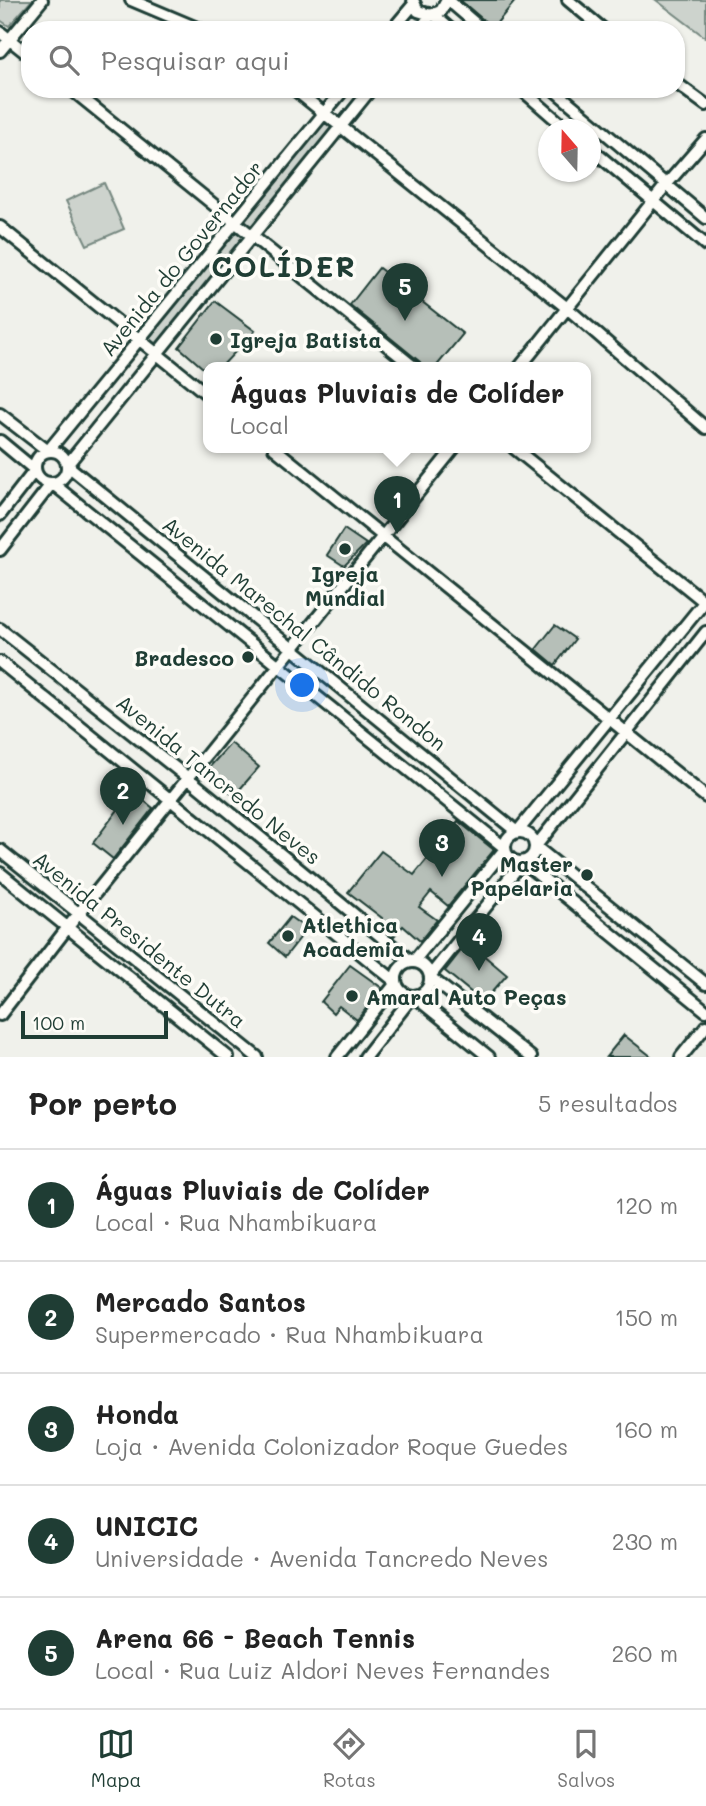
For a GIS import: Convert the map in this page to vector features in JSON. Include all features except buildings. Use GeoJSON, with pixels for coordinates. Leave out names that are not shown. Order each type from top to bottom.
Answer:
{"type":"FeatureCollection","features":[{"type":"Feature","properties":{"kind":"street"},"geometry":{"type":"LineString","coordinates":[[0,51],[5,36],[42,0]]}},
{"type":"Feature","properties":{"kind":"street"},"geometry":{"type":"LineString","coordinates":[[131,0],[181,21]]}},
{"type":"Feature","properties":{"kind":"street"},"geometry":{"type":"LineString","coordinates":[[427,21],[441,11],[447,0],[472,21]]}},
{"type":"Feature","properties":{"kind":"street"},"geometry":{"type":"LineString","coordinates":[[568,0],[593,21]]}},
{"type":"Feature","properties":{"kind":"street"},"geometry":{"type":"LineString","coordinates":[[399,21],[413,1],[420,12],[433,15],[440,21]]}},
{"type":"Feature","properties":{"kind":"street"},"geometry":{"type":"LineString","coordinates":[[5,36],[21,49]]}},
{"type":"Feature","properties":{"kind":"street"},"geometry":{"type":"LineString","coordinates":[[685,90],[706,105]]}},
{"type":"Feature","properties":{"kind":"street"},"geometry":{"type":"LineString","coordinates":[[82,98],[408,362]]}},
{"type":"Feature","properties":{"kind":"street"},"geometry":{"type":"LineString","coordinates":[[306,98],[568,307],[706,429]]}},
{"type":"Feature","properties":{"kind":"street","name":"Avenida do Governador"},"geometry":{"type":"LineString","coordinates":[[48,451],[337,98]]}},
{"type":"Feature","properties":{"kind":"street","name":"Avenida do Governador"},"geometry":{"type":"LineString","coordinates":[[67,465],[364,98]]}},
{"type":"Feature","properties":{"kind":"street"},"geometry":{"type":"LineString","coordinates":[[531,98],[555,119]]}},
{"type":"Feature","properties":{"kind":"street"},"geometry":{"type":"LineString","coordinates":[[564,98],[706,218]]}},
{"type":"Feature","properties":{"kind":"street"},"geometry":{"type":"LineString","coordinates":[[524,362],[706,139]]}},
{"type":"Feature","properties":{"kind":"street"},"geometry":{"type":"LineString","coordinates":[[601,157],[706,245]]}},
{"type":"Feature","properties":{"kind":"street"},"geometry":{"type":"LineString","coordinates":[[0,227],[203,391]]}},
{"type":"Feature","properties":{"kind":"street"},"geometry":{"type":"LineString","coordinates":[[0,414],[48,451],[58,452],[67,465],[65,475],[52,483],[0,550]]}},
{"type":"Feature","properties":{"kind":"street"},"geometry":{"type":"LineString","coordinates":[[0,441],[35,470],[39,478],[52,483]]}},
{"type":"Feature","properties":{"kind":"street"},"geometry":{"type":"LineString","coordinates":[[0,514],[35,470],[37,460],[48,451]]}},
{"type":"Feature","properties":{"kind":"street"},"geometry":{"type":"LineString","coordinates":[[280,453],[706,797]]}},
{"type":"Feature","properties":{"kind":"street"},"geometry":{"type":"LineString","coordinates":[[0,1015],[78,914],[450,453]]}},
{"type":"Feature","properties":{"kind":"street"},"geometry":{"type":"LineString","coordinates":[[337,1057],[396,982],[399,968],[412,962],[505,848],[507,839],[518,832],[705,602],[520,453]]}},
{"type":"Feature","properties":{"kind":"street","name":"Avenida Marechal Cândido Rondon"},"geometry":{"type":"LineString","coordinates":[[67,465],[518,832]]}},
{"type":"Feature","properties":{"kind":"street","name":"Avenida Marechal Cândido Rondon"},"geometry":{"type":"LineString","coordinates":[[52,483],[505,848]]}},
{"type":"Feature","properties":{"kind":"street","name":"Avenida Tancredo Neves"},"geometry":{"type":"LineString","coordinates":[[0,629],[188,778],[412,962]]}},
{"type":"Feature","properties":{"kind":"street"},"geometry":{"type":"LineString","coordinates":[[365,1057],[413,996],[428,987],[430,977],[523,862],[531,859],[536,847],[706,632]]}},
{"type":"Feature","properties":{"kind":"street"},"geometry":{"type":"LineString","coordinates":[[0,662],[396,982],[402,993],[413,996],[489,1057]]}},
{"type":"Feature","properties":{"kind":"street"},"geometry":{"type":"LineString","coordinates":[[518,832],[532,837],[536,847],[706,984]]}},
{"type":"Feature","properties":{"kind":"street"},"geometry":{"type":"LineString","coordinates":[[505,848],[509,858],[523,862],[706,1011]]}},
{"type":"Feature","properties":{"kind":"street","name":"Avenida Presidente Dutra"},"geometry":{"type":"LineString","coordinates":[[0,850],[257,1057]]}},
{"type":"Feature","properties":{"kind":"street","name":"Avenida Presidente Dutra"},"geometry":{"type":"LineString","coordinates":[[0,873],[228,1057]]}},
{"type":"Feature","properties":{"kind":"street"},"geometry":{"type":"LineString","coordinates":[[412,962],[422,964],[430,977],[531,1057]]}},
{"type":"Feature","properties":{"kind":"street"},"geometry":{"type":"LineString","coordinates":[[681,1057],[706,1026]]}},
{"type":"Feature","properties":{"kind":"shaded area"},"geometry":{"type":"Polygon","coordinates":[[[0,0],[32,0],[9,26],[0,20],[0,0]]]}},
{"type":"Feature","properties":{"kind":"shaded area"},"geometry":{"type":"Polygon","coordinates":[[[656,0],[706,0],[706,38],[656,0]]]}},
{"type":"Feature","properties":{"kind":"shaded area"},"geometry":{"type":"Polygon","coordinates":[[[325,113],[341,126],[254,235],[237,221],[325,113]]]}},
{"type":"Feature","properties":{"kind":"shaded area"},"geometry":{"type":"Polygon","coordinates":[[[104,183],[124,229],[87,245],[66,201],[104,183]]]}},
{"type":"Feature","properties":{"kind":"shaded area"},"geometry":{"type":"Polygon","coordinates":[[[235,223],[252,237],[158,354],[140,339],[235,223]]]}},
{"type":"Feature","properties":{"kind":"place","name":"Arena 66 - Beach Tennis"},"geometry":{"type":"Point","coordinates":[405,321]}},
{"type":"Feature","properties":{"kind":"place","name":"Igreja Batista"},"geometry":{"type":"Point","coordinates":[216,339]}},
{"type":"Feature","properties":{"kind":"place","name":"Águas Pluviais de Colíder"},"geometry":{"type":"Point","coordinates":[397,534]}},
{"type":"Feature","properties":{"kind":"place","name":"Igreja Mundial"},"geometry":{"type":"Point","coordinates":[345,549]}},
{"type":"Feature","properties":{"kind":"place","name":"Bradesco"},"geometry":{"type":"Point","coordinates":[248,657]}},
{"type":"Feature","properties":{"kind":"place","name":"Mercado Santos"},"geometry":{"type":"Point","coordinates":[123,825]}},
{"type":"Feature","properties":{"kind":"place","name":"Master Papelaria"},"geometry":{"type":"Point","coordinates":[587,875]}},
{"type":"Feature","properties":{"kind":"place","name":"Honda"},"geometry":{"type":"Point","coordinates":[442,877]}},
{"type":"Feature","properties":{"kind":"place","name":"Atlethica Academia"},"geometry":{"type":"Point","coordinates":[288,936]}},
{"type":"Feature","properties":{"kind":"place","name":"UNICIC"},"geometry":{"type":"Point","coordinates":[479,971]}},
{"type":"Feature","properties":{"kind":"place","name":"Amaral Auto Peças"},"geometry":{"type":"Point","coordinates":[352,996]}},
{"type":"Feature","properties":{"kind":"district","name":"COLÍDER"},"geometry":{"type":"Point","coordinates":[284,266]}}]}
